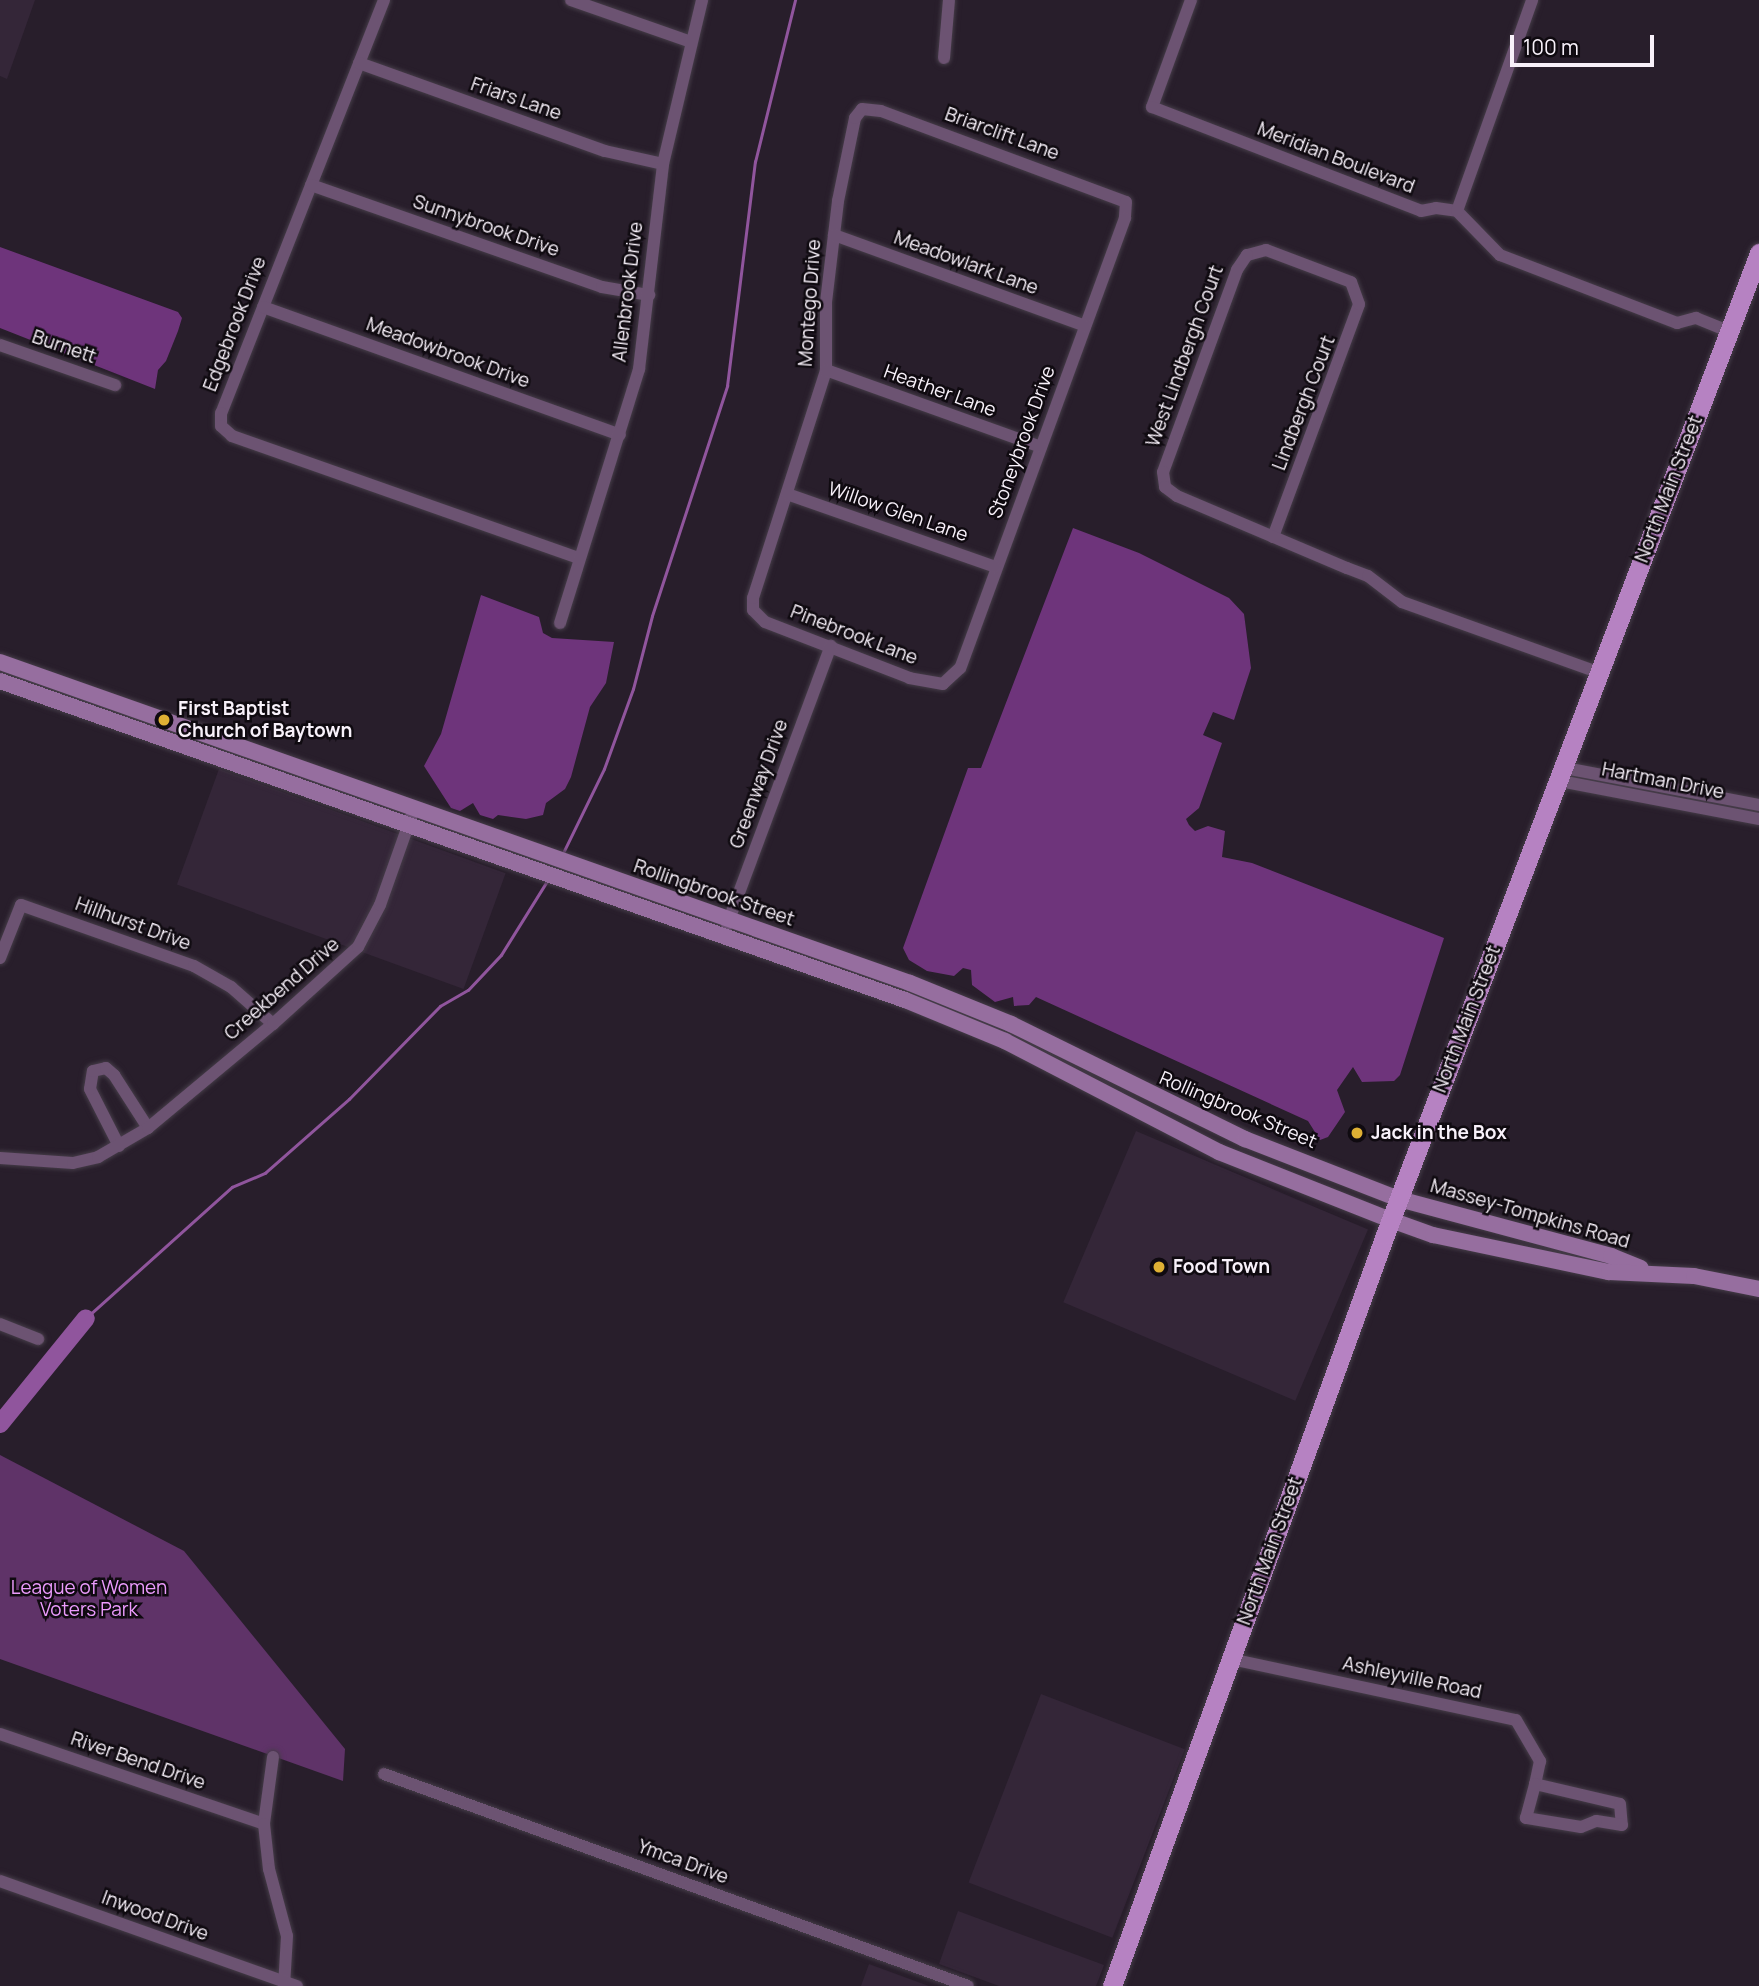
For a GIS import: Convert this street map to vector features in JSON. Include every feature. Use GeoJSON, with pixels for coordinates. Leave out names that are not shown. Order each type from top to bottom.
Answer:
{"type":"FeatureCollection","features":[{"type":"Feature","properties":{"kind":"main road","name":"North Main Street"},"geometry":{"type":"LineString","coordinates":[[1112,1986],[1391,1220],[1759,253]]}},
{"type":"Feature","properties":{"kind":"main road","name":"Rollingbrook Street"},"geometry":{"type":"LineString","coordinates":[[0,662],[119,704],[266,764],[726,928],[1005,1041],[1219,1152],[1391,1220]]}},
{"type":"Feature","properties":{"kind":"main road","name":"Rollingbrook Street"},"geometry":{"type":"LineString","coordinates":[[0,681],[112,720],[266,764]]}},
{"type":"Feature","properties":{"kind":"main road"},"geometry":{"type":"LineString","coordinates":[[112,720],[119,704]]}},
{"type":"Feature","properties":{"kind":"main road","name":"Rollingbrook Street"},"geometry":{"type":"LineString","coordinates":[[726,928],[910,983],[1011,1024],[1171,1107],[1399,1199]]}},
{"type":"Feature","properties":{"kind":"main road","name":"Massey-Tompkins Road"},"geometry":{"type":"LineString","coordinates":[[1399,1199],[1611,1256],[1649,1272]]}},
{"type":"Feature","properties":{"kind":"main road","name":"Massey-Tompkins Road"},"geometry":{"type":"LineString","coordinates":[[1391,1220],[1509,1252],[1609,1272],[1649,1272],[1759,1289]]}},
{"type":"Feature","properties":{"kind":"street","name":"Edgebrook Drive"},"geometry":{"type":"LineString","coordinates":[[384,0],[221,413],[221,426],[232,436],[579,558]]}},
{"type":"Feature","properties":{"kind":"street"},"geometry":{"type":"LineString","coordinates":[[571,0],[691,42]]}},
{"type":"Feature","properties":{"kind":"street","name":"Allenbrook Drive"},"geometry":{"type":"LineString","coordinates":[[560,623],[639,369],[663,164],[702,0]]}},
{"type":"Feature","properties":{"kind":"street"},"geometry":{"type":"LineString","coordinates":[[944,58],[949,0]]}},
{"type":"Feature","properties":{"kind":"street","name":"Meridian Boulevard"},"geometry":{"type":"LineString","coordinates":[[1191,0],[1152,107],[1421,211],[1436,208],[1457,211]]}},
{"type":"Feature","properties":{"kind":"street"},"geometry":{"type":"LineString","coordinates":[[1532,0],[1457,211],[1500,256],[1677,323],[1696,318],[1729,331]]}},
{"type":"Feature","properties":{"kind":"street","name":"Friars Lane"},"geometry":{"type":"LineString","coordinates":[[359,63],[615,154],[663,164]]}},
{"type":"Feature","properties":{"kind":"street","name":"Briarclift Lane"},"geometry":{"type":"LineString","coordinates":[[862,109],[881,111],[1126,202]]}},
{"type":"Feature","properties":{"kind":"street","name":"Montego Drive"},"geometry":{"type":"LineString","coordinates":[[760,616],[753,610],[753,598],[826,370],[823,338],[834,235],[855,118],[862,109]]}},
{"type":"Feature","properties":{"kind":"street","name":"Sunnybrook Drive"},"geometry":{"type":"LineString","coordinates":[[311,185],[602,287],[649,295]]}},
{"type":"Feature","properties":{"kind":"street","name":"Stoneybrook Drive"},"geometry":{"type":"LineString","coordinates":[[937,684],[960,668],[1125,218],[1126,202]]}},
{"type":"Feature","properties":{"kind":"street","name":"Meadowlark Lane"},"geometry":{"type":"LineString","coordinates":[[834,235],[1085,326]]}},
{"type":"Feature","properties":{"kind":"street","name":"Lindbergh Court"},"geometry":{"type":"LineString","coordinates":[[1247,256],[1266,250],[1351,282],[1359,313],[1273,537]]}},
{"type":"Feature","properties":{"kind":"street","name":"West Lindbergh Court"},"geometry":{"type":"LineString","coordinates":[[1247,256],[1237,270],[1163,472],[1166,488],[1177,496],[1273,537]]}},
{"type":"Feature","properties":{"kind":"street","name":"Meadowbrook Drive"},"geometry":{"type":"LineString","coordinates":[[263,307],[620,435]]}},
{"type":"Feature","properties":{"kind":"street","name":"Burnett"},"geometry":{"type":"LineString","coordinates":[[0,345],[115,385]]}},
{"type":"Feature","properties":{"kind":"street","name":"Heather Lane"},"geometry":{"type":"LineString","coordinates":[[826,370],[1041,447]]}},
{"type":"Feature","properties":{"kind":"street","name":"Willow Glen Lane"},"geometry":{"type":"LineString","coordinates":[[787,494],[995,567]]}},
{"type":"Feature","properties":{"kind":"street"},"geometry":{"type":"LineString","coordinates":[[1273,537],[1368,576],[1402,602],[1600,673]]}},
{"type":"Feature","properties":{"kind":"street","name":"Pinebrook Lane"},"geometry":{"type":"LineString","coordinates":[[760,616],[831,646],[937,684]]}},
{"type":"Feature","properties":{"kind":"street","name":"Greenway Drive"},"geometry":{"type":"LineString","coordinates":[[726,928],[831,646]]}},
{"type":"Feature","properties":{"kind":"street","name":"Hartman Drive"},"geometry":{"type":"LineString","coordinates":[[1562,775],[1704,802],[1759,819]]}},
{"type":"Feature","properties":{"kind":"street","name":"Hartman Drive"},"geometry":{"type":"LineString","coordinates":[[1704,802],[1759,805]]}},
{"type":"Feature","properties":{"kind":"street","name":"Creekbend Drive"},"geometry":{"type":"LineString","coordinates":[[0,1158],[73,1163],[119,1146],[148,1128],[353,954],[380,905],[411,817]]}},
{"type":"Feature","properties":{"kind":"street","name":"Hillhurst Drive"},"geometry":{"type":"LineString","coordinates":[[0,958],[21,905],[194,966],[231,986],[273,1024]]}},
{"type":"Feature","properties":{"kind":"street"},"geometry":{"type":"LineString","coordinates":[[119,1146],[90,1089],[93,1071],[99,1067],[114,1075],[148,1128]]}},
{"type":"Feature","properties":{"kind":"street"},"geometry":{"type":"LineString","coordinates":[[0,1324],[38,1339]]}},
{"type":"Feature","properties":{"kind":"street","name":"Ashleyville Road"},"geometry":{"type":"LineString","coordinates":[[1231,1659],[1516,1720],[1540,1761],[1526,1818],[1581,1827],[1596,1821],[1622,1825],[1620,1804],[1535,1784]]}},
{"type":"Feature","properties":{"kind":"street","name":"River Bend Drive"},"geometry":{"type":"LineString","coordinates":[[0,1734],[264,1824]]}},
{"type":"Feature","properties":{"kind":"street"},"geometry":{"type":"LineString","coordinates":[[273,1757],[264,1824],[269,1869],[287,1937],[289,1985]]}},
{"type":"Feature","properties":{"kind":"street","name":"Ymca Drive"},"geometry":{"type":"LineString","coordinates":[[384,1774],[968,1986]]}},
{"type":"Feature","properties":{"kind":"street","name":"Inwood Drive"},"geometry":{"type":"LineString","coordinates":[[0,1881],[289,1985]]}},
{"type":"Feature","properties":{"kind":"shaded area"},"geometry":{"type":"Polygon","coordinates":[[[0,0],[35,0],[7,79],[0,76],[0,0]]]}},
{"type":"Feature","properties":{"kind":"shaded area"},"geometry":{"type":"Polygon","coordinates":[[[0,247],[178,312],[182,318],[166,361],[158,370],[155,389],[0,328],[0,247]]]}},
{"type":"Feature","properties":{"kind":"shaded area"},"geometry":{"type":"Polygon","coordinates":[[[1073,528],[1139,553],[1229,598],[1244,614],[1251,668],[1234,720],[1213,712],[1203,735],[1222,743],[1199,808],[1186,819],[1189,825],[1195,831],[1208,826],[1225,831],[1222,857],[1252,863],[1444,938],[1400,1075],[1394,1081],[1362,1082],[1353,1067],[1337,1090],[1345,1112],[1328,1137],[1320,1140],[1308,1121],[1036,997],[1029,1005],[1014,1006],[1013,997],[995,1002],[972,985],[971,970],[963,968],[954,976],[927,971],[909,960],[903,948],[968,768],[981,768],[1073,528]]]}},
{"type":"Feature","properties":{"kind":"shaded area"},"geometry":{"type":"Polygon","coordinates":[[[481,595],[539,617],[543,633],[552,638],[614,642],[606,683],[590,707],[571,777],[565,789],[546,803],[543,815],[526,819],[498,815],[493,819],[480,815],[473,803],[460,811],[451,808],[424,766],[441,734],[481,595]]]}},
{"type":"Feature","properties":{"kind":"shaded area"},"geometry":{"type":"Polygon","coordinates":[[[219,769],[506,873],[464,989],[177,885],[219,769]]]}},
{"type":"Feature","properties":{"kind":"shaded area"},"geometry":{"type":"Polygon","coordinates":[[[1136,1131],[1368,1229],[1295,1401],[1063,1302],[1136,1131]]]}},
{"type":"Feature","properties":{"kind":"shaded area"},"geometry":{"type":"Polygon","coordinates":[[[1041,1694],[1185,1749],[1112,1938],[969,1883],[1041,1694]]]}},
{"type":"Feature","properties":{"kind":"shaded area"},"geometry":{"type":"Polygon","coordinates":[[[958,1911],[1104,1965],[1096,1986],[999,1986],[939,1964],[958,1911]]]}},
{"type":"Feature","properties":{"kind":"shaded area"},"geometry":{"type":"Polygon","coordinates":[[[869,1964],[929,1986],[861,1986],[869,1964]]]}},
{"type":"Feature","properties":{"kind":"green space","name":"League of Women Voters Park"},"geometry":{"type":"Polygon","coordinates":[[[0,1455],[184,1551],[345,1749],[343,1781],[0,1659],[0,1455]]]}},
{"type":"Feature","properties":{"kind":"waterway"},"geometry":{"type":"LineString","coordinates":[[563,853],[604,769],[633,689],[652,616],[727,386],[755,162],[795,0]]}},
{"type":"Feature","properties":{"kind":"waterway"},"geometry":{"type":"LineString","coordinates":[[86,1318],[232,1187],[265,1173],[349,1099],[440,1006],[468,990],[501,955],[547,881]]}},
{"type":"Feature","properties":{"kind":"waterway"},"geometry":{"type":"LineString","coordinates":[[0,1424],[86,1318]]}},
{"type":"Feature","properties":{"kind":"place","name":"First Baptist Church of Baytown"},"geometry":{"type":"Point","coordinates":[164,720]}},
{"type":"Feature","properties":{"kind":"place","name":"Jack in the Box"},"geometry":{"type":"Point","coordinates":[1357,1133]}},
{"type":"Feature","properties":{"kind":"place","name":"Food Town"},"geometry":{"type":"Point","coordinates":[1159,1267]}}]}
